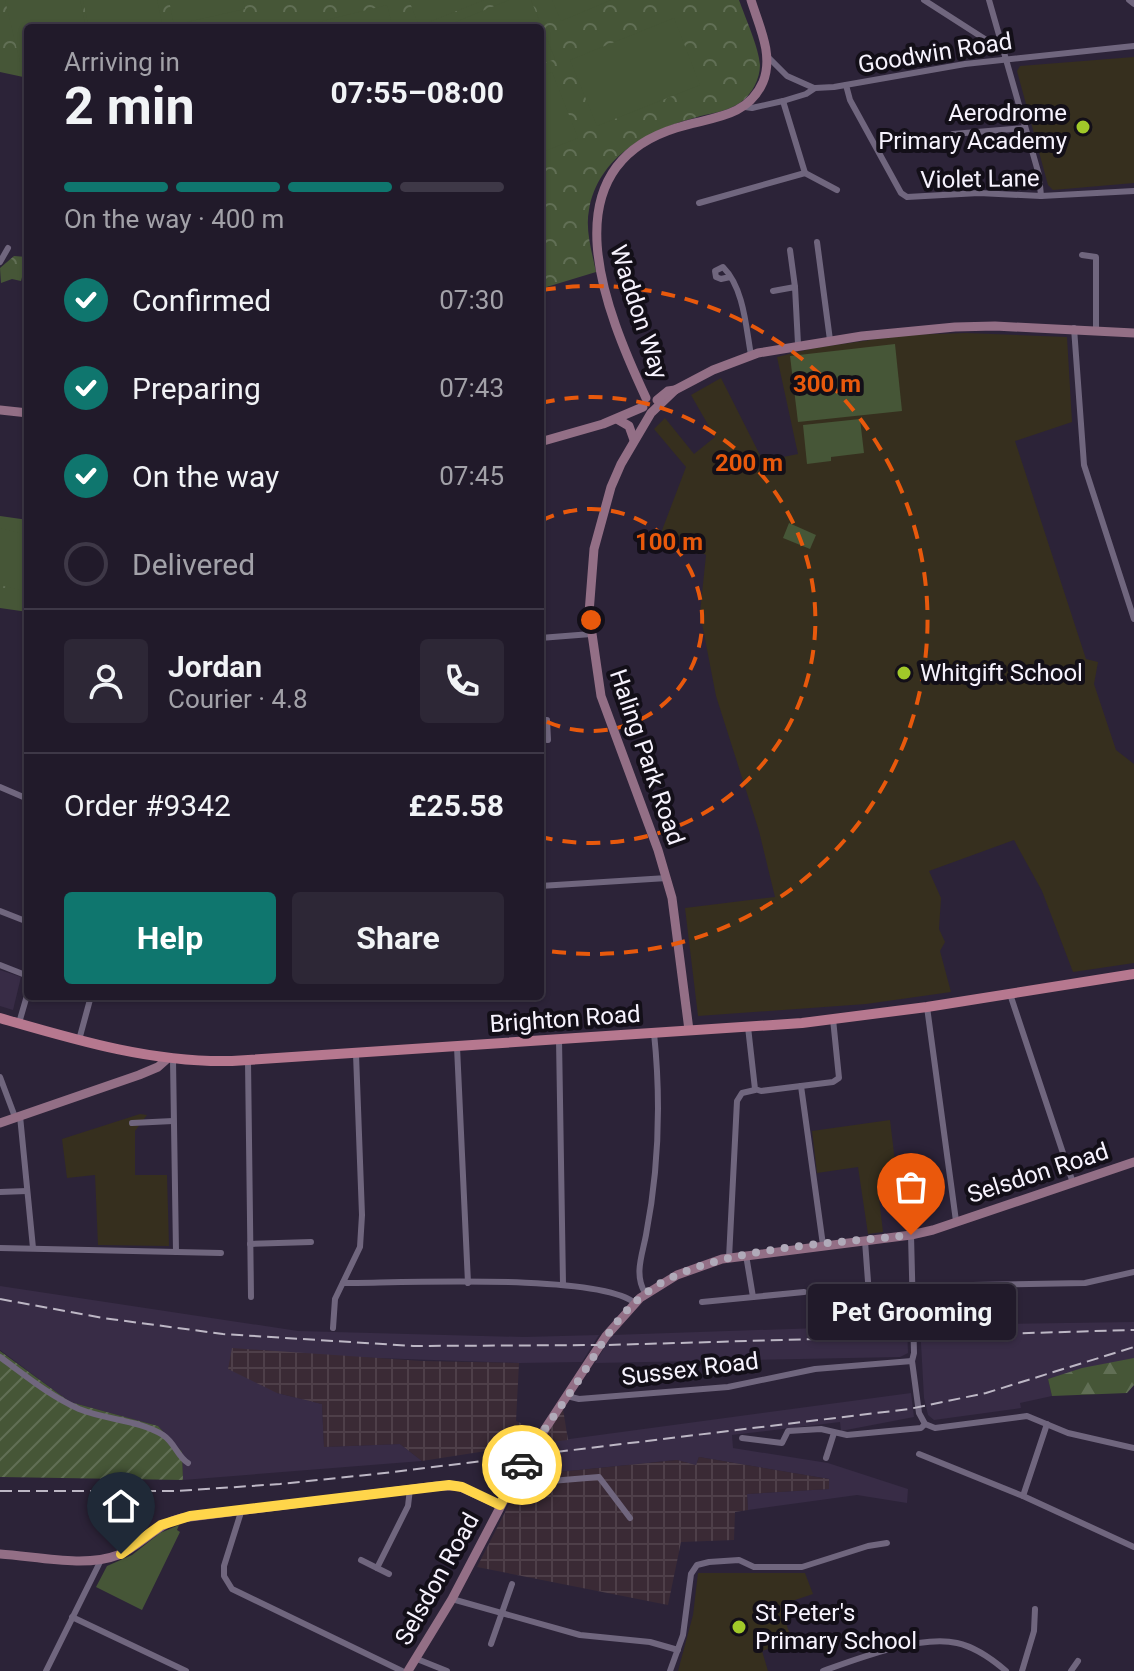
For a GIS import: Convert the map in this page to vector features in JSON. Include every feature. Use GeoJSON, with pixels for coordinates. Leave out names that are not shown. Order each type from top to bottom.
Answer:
{"type":"FeatureCollection","features":[{"type":"Feature","properties":{"kind":"main road","name":"Brighton Road"},"geometry":{"type":"LineString","coordinates":[[0,1018],[79,1040],[170,1060],[248,1061],[833,1019],[1134,974]]}},
{"type":"Feature","properties":{"kind":"street"},"geometry":{"type":"LineString","coordinates":[[745,107],[762,83],[768,57],[751,0]]}},
{"type":"Feature","properties":{"kind":"street"},"geometry":{"type":"LineString","coordinates":[[924,0],[1002,47]]}},
{"type":"Feature","properties":{"kind":"street"},"geometry":{"type":"LineString","coordinates":[[989,0],[1039,175],[1041,196]]}},
{"type":"Feature","properties":{"kind":"street"},"geometry":{"type":"LineString","coordinates":[[1129,0],[1134,4]]}},
{"type":"Feature","properties":{"kind":"street","name":"Goodwin Road"},"geometry":{"type":"LineString","coordinates":[[745,107],[783,101],[815,88],[950,66],[1134,46]]}},
{"type":"Feature","properties":{"kind":"street"},"geometry":{"type":"LineString","coordinates":[[768,57],[791,78],[815,88]]}},
{"type":"Feature","properties":{"kind":"street","name":"Violet Lane"},"geometry":{"type":"LineString","coordinates":[[846,85],[850,100],[901,193],[907,197],[979,193],[1041,196],[1134,191]]}},
{"type":"Feature","properties":{"kind":"street"},"geometry":{"type":"LineString","coordinates":[[783,101],[805,173]]}},
{"type":"Feature","properties":{"kind":"street","name":"Waddon Way"},"geometry":{"type":"LineString","coordinates":[[651,405],[616,321],[597,255],[595,227],[600,200],[618,167],[641,145],[673,129],[745,107]]}},
{"type":"Feature","properties":{"kind":"street"},"geometry":{"type":"LineString","coordinates":[[953,134],[1025,128]]}},
{"type":"Feature","properties":{"kind":"street"},"geometry":{"type":"LineString","coordinates":[[699,203],[805,173],[837,190]]}},
{"type":"Feature","properties":{"kind":"street"},"geometry":{"type":"LineString","coordinates":[[817,242],[830,340]]}},
{"type":"Feature","properties":{"kind":"street"},"geometry":{"type":"LineString","coordinates":[[0,262],[8,248]]}},
{"type":"Feature","properties":{"kind":"street"},"geometry":{"type":"LineString","coordinates":[[790,250],[798,344]]}},
{"type":"Feature","properties":{"kind":"street"},"geometry":{"type":"LineString","coordinates":[[1082,255],[1096,257],[1096,330]]}},
{"type":"Feature","properties":{"kind":"street"},"geometry":{"type":"LineString","coordinates":[[730,277],[741,302],[751,355]]}},
{"type":"Feature","properties":{"kind":"street"},"geometry":{"type":"LineString","coordinates":[[773,291],[795,287]]}},
{"type":"Feature","properties":{"kind":"street","name":"Haling Park Road"},"geometry":{"type":"LineString","coordinates":[[689,1030],[675,908],[667,878],[604,708],[591,634],[590,580],[598,525],[611,487],[651,405],[668,391],[713,370],[751,355],[798,344],[955,327],[1074,328],[1134,333]]}},
{"type":"Feature","properties":{"kind":"street"},"geometry":{"type":"LineString","coordinates":[[1074,328],[1084,469],[1134,619]]}},
{"type":"Feature","properties":{"kind":"street"},"geometry":{"type":"LineString","coordinates":[[544,441],[617,419],[651,405]]}},
{"type":"Feature","properties":{"kind":"street"},"geometry":{"type":"LineString","coordinates":[[0,410],[24,413]]}},
{"type":"Feature","properties":{"kind":"street"},"geometry":{"type":"LineString","coordinates":[[617,419],[629,426],[634,440]]}},
{"type":"Feature","properties":{"kind":"street"},"geometry":{"type":"LineString","coordinates":[[544,638],[591,634]]}},
{"type":"Feature","properties":{"kind":"street"},"geometry":{"type":"LineString","coordinates":[[544,720],[547,720],[548,740]]}},
{"type":"Feature","properties":{"kind":"street"},"geometry":{"type":"LineString","coordinates":[[0,787],[24,797]]}},
{"type":"Feature","properties":{"kind":"street"},"geometry":{"type":"LineString","coordinates":[[544,886],[667,878]]}},
{"type":"Feature","properties":{"kind":"street"},"geometry":{"type":"LineString","coordinates":[[0,911],[24,920]]}},
{"type":"Feature","properties":{"kind":"street"},"geometry":{"type":"LineString","coordinates":[[0,965],[24,974]]}},
{"type":"Feature","properties":{"kind":"street"},"geometry":{"type":"LineString","coordinates":[[1010,994],[1073,1183]]}},
{"type":"Feature","properties":{"kind":"street"},"geometry":{"type":"LineString","coordinates":[[19,1023],[26,1000]]}},
{"type":"Feature","properties":{"kind":"street"},"geometry":{"type":"LineString","coordinates":[[79,1040],[90,1000]]}},
{"type":"Feature","properties":{"kind":"street"},"geometry":{"type":"LineString","coordinates":[[927,1007],[956,1221]]}},
{"type":"Feature","properties":{"kind":"street"},"geometry":{"type":"LineString","coordinates":[[729,1258],[737,1101],[742,1093],[755,1090],[833,1082],[839,1078],[833,1019]]}},
{"type":"Feature","properties":{"kind":"street"},"geometry":{"type":"LineString","coordinates":[[748,1027],[755,1090]]}},
{"type":"Feature","properties":{"kind":"street"},"geometry":{"type":"LineString","coordinates":[[645,1293],[638,1278],[658,1140],[659,1078],[654,1033]]}},
{"type":"Feature","properties":{"kind":"street"},"geometry":{"type":"LineString","coordinates":[[559,1039],[563,1284]]}},
{"type":"Feature","properties":{"kind":"street"},"geometry":{"type":"LineString","coordinates":[[457,1047],[468,1283]]}},
{"type":"Feature","properties":{"kind":"street"},"geometry":{"type":"LineString","coordinates":[[333,1328],[335,1299],[360,1247],[362,1215],[356,1054]]}},
{"type":"Feature","properties":{"kind":"street"},"geometry":{"type":"LineString","coordinates":[[139,1075],[149,1055]]}},
{"type":"Feature","properties":{"kind":"street"},"geometry":{"type":"LineString","coordinates":[[0,1123],[139,1075],[170,1060],[176,1252]]}},
{"type":"Feature","properties":{"kind":"street"},"geometry":{"type":"LineString","coordinates":[[248,1061],[251,1297]]}},
{"type":"Feature","properties":{"kind":"street"},"geometry":{"type":"LineString","coordinates":[[0,1077],[17,1117],[33,1248]]}},
{"type":"Feature","properties":{"kind":"street"},"geometry":{"type":"LineString","coordinates":[[801,1086],[823,1245]]}},
{"type":"Feature","properties":{"kind":"street"},"geometry":{"type":"LineString","coordinates":[[132,1123],[173,1121]]}},
{"type":"Feature","properties":{"kind":"street","name":"Selsdon Road"},"geometry":{"type":"LineString","coordinates":[[405,1671],[417,1659],[500,1505],[567,1396],[606,1336],[645,1293],[687,1271],[729,1258],[911,1235],[1134,1162]]}},
{"type":"Feature","properties":{"kind":"street"},"geometry":{"type":"LineString","coordinates":[[0,1192],[27,1191]]}},
{"type":"Feature","properties":{"kind":"street"},"geometry":{"type":"LineString","coordinates":[[911,1235],[912,1361],[920,1415],[925,1424],[938,1428],[1024,1415],[1068,1433],[1134,1448]]}},
{"type":"Feature","properties":{"kind":"street"},"geometry":{"type":"LineString","coordinates":[[865,1241],[871,1322]]}},
{"type":"Feature","properties":{"kind":"street"},"geometry":{"type":"LineString","coordinates":[[250,1244],[311,1242]]}},
{"type":"Feature","properties":{"kind":"street"},"geometry":{"type":"LineString","coordinates":[[0,1248],[221,1253]]}},
{"type":"Feature","properties":{"kind":"street"},"geometry":{"type":"LineString","coordinates":[[746,1255],[753,1297]]}},
{"type":"Feature","properties":{"kind":"street"},"geometry":{"type":"LineString","coordinates":[[912,1286],[1085,1283],[1134,1272]]}},
{"type":"Feature","properties":{"kind":"street"},"geometry":{"type":"LineString","coordinates":[[343,1283],[563,1284],[623,1295],[635,1303]]}},
{"type":"Feature","properties":{"kind":"street"},"geometry":{"type":"LineString","coordinates":[[702,1302],[804,1292]]}},
{"type":"Feature","properties":{"kind":"street"},"geometry":{"type":"LineString","coordinates":[[0,1357],[55,1397],[82,1410],[160,1433],[171,1441],[188,1463]]}},
{"type":"Feature","properties":{"kind":"street","name":"Sussex Road"},"geometry":{"type":"LineString","coordinates":[[567,1396],[579,1399],[728,1387],[815,1369],[912,1361]]}},
{"type":"Feature","properties":{"kind":"street"},"geometry":{"type":"LineString","coordinates":[[1023,1496],[1044,1422]]}},
{"type":"Feature","properties":{"kind":"street"},"geometry":{"type":"LineString","coordinates":[[742,1438],[782,1443],[788,1431],[903,1430],[921,1428],[925,1424]]}},
{"type":"Feature","properties":{"kind":"street"},"geometry":{"type":"LineString","coordinates":[[826,1458],[834,1433]]}},
{"type":"Feature","properties":{"kind":"street"},"geometry":{"type":"LineString","coordinates":[[919,1454],[1023,1496],[1134,1547]]}},
{"type":"Feature","properties":{"kind":"street"},"geometry":{"type":"LineString","coordinates":[[515,1479],[527,1483],[599,1477],[630,1518]]}},
{"type":"Feature","properties":{"kind":"street"},"geometry":{"type":"LineString","coordinates":[[0,1554],[101,1559],[125,1551],[169,1521],[410,1489],[454,1485],[500,1505]]}},
{"type":"Feature","properties":{"kind":"street"},"geometry":{"type":"LineString","coordinates":[[377,1568],[408,1506],[410,1489]]}},
{"type":"Feature","properties":{"kind":"street"},"geometry":{"type":"LineString","coordinates":[[242,1509],[224,1566],[224,1576],[232,1589],[405,1671]]}},
{"type":"Feature","properties":{"kind":"street"},"geometry":{"type":"LineString","coordinates":[[670,1671],[686,1621],[691,1574],[697,1565],[739,1560],[754,1567],[802,1567],[871,1545],[887,1543]]}},
{"type":"Feature","properties":{"kind":"street"},"geometry":{"type":"LineString","coordinates":[[46,1671],[101,1559]]}},
{"type":"Feature","properties":{"kind":"street"},"geometry":{"type":"LineString","coordinates":[[361,1560],[389,1574]]}},
{"type":"Feature","properties":{"kind":"street"},"geometry":{"type":"LineString","coordinates":[[491,1644],[512,1584]]}},
{"type":"Feature","properties":{"kind":"street"},"geometry":{"type":"LineString","coordinates":[[452,1599],[580,1635],[650,1642],[678,1650]]}},
{"type":"Feature","properties":{"kind":"street"},"geometry":{"type":"LineString","coordinates":[[1022,1671],[1034,1631],[1035,1609]]}},
{"type":"Feature","properties":{"kind":"street"},"geometry":{"type":"LineString","coordinates":[[72,1617],[186,1671]]}},
{"type":"Feature","properties":{"kind":"street"},"geometry":{"type":"LineString","coordinates":[[823,1671],[888,1651],[944,1642],[958,1643],[978,1651],[1006,1671]]}},
{"type":"Feature","properties":{"kind":"street"},"geometry":{"type":"LineString","coordinates":[[417,1659],[447,1671]]}},
{"type":"Feature","properties":{"kind":"street"},"geometry":{"type":"LineString","coordinates":[[1071,1671],[1078,1661]]}},
{"type":"Feature","properties":{"kind":"shaded area","name":"Aerodrome Primary Academy"},"geometry":{"type":"Polygon","coordinates":[[[1134,57],[1134,183],[1053,190],[1048,185],[1017,71],[1020,66],[1134,57]]]}},
{"type":"Feature","properties":{"kind":"shaded area","name":"Whitgift School"},"geometry":{"type":"Polygon","coordinates":[[[966,333],[1067,337],[1072,422],[1015,441],[1086,659],[1098,662],[1094,684],[1116,750],[1134,764],[1134,963],[1073,972],[1042,891],[1014,840],[929,871],[941,898],[939,929],[945,942],[940,951],[951,992],[866,1004],[698,1016],[685,908],[775,897],[759,831],[716,696],[700,613],[706,555],[661,533],[686,467],[654,429],[665,418],[694,454],[715,437],[691,395],[721,378],[763,461],[798,454],[777,357],[814,348],[905,335],[966,333]]]}},
{"type":"Feature","properties":{"kind":"shaded area"},"geometry":{"type":"Polygon","coordinates":[[[0,970],[21,977],[13,1010],[0,1006],[0,970]]]}},
{"type":"Feature","properties":{"kind":"shaded area"},"geometry":{"type":"Polygon","coordinates":[[[140,1114],[147,1115],[135,1131],[135,1175],[167,1175],[169,1246],[98,1245],[95,1175],[67,1178],[62,1139],[140,1114]]]}},
{"type":"Feature","properties":{"kind":"shaded area"},"geometry":{"type":"Polygon","coordinates":[[[890,1120],[896,1170],[892,1171],[895,1196],[879,1198],[883,1232],[868,1234],[858,1167],[817,1173],[812,1131],[890,1120]]]}},
{"type":"Feature","properties":{"kind":"shaded area"},"geometry":{"type":"Polygon","coordinates":[[[0,1286],[298,1331],[524,1337],[599,1335],[582,1362],[348,1357],[277,1393],[322,1404],[324,1447],[400,1444],[422,1461],[183,1480],[182,1452],[158,1426],[70,1402],[0,1350],[0,1286]]]}},
{"type":"Feature","properties":{"kind":"shaded area"},"geometry":{"type":"Polygon","coordinates":[[[1134,1322],[1134,1362],[1048,1379],[1052,1396],[1020,1403],[1021,1408],[934,1420],[928,1415],[924,1398],[920,1325],[1134,1322]]]}},
{"type":"Feature","properties":{"kind":"shaded area"},"geometry":{"type":"Polygon","coordinates":[[[907,1325],[908,1353],[900,1357],[595,1363],[612,1335],[907,1325]]]}},
{"type":"Feature","properties":{"kind":"shaded area"},"geometry":{"type":"Polygon","coordinates":[[[232,1348],[422,1361],[519,1363],[516,1421],[536,1430],[524,1437],[524,1445],[422,1461],[400,1444],[324,1447],[322,1404],[277,1393],[228,1369],[232,1348]]]}},
{"type":"Feature","properties":{"kind":"shaded area"},"geometry":{"type":"Polygon","coordinates":[[[911,1393],[914,1417],[841,1431],[840,1422],[732,1435],[733,1448],[828,1463],[908,1489],[907,1503],[857,1495],[748,1510],[747,1494],[829,1489],[829,1479],[699,1457],[696,1465],[676,1460],[540,1474],[524,1468],[540,1443],[911,1393]]]}},
{"type":"Feature","properties":{"kind":"shaded area"},"geometry":{"type":"Polygon","coordinates":[[[563,1409],[568,1440],[540,1443],[563,1409]]]}},
{"type":"Feature","properties":{"kind":"shaded area"},"geometry":{"type":"Polygon","coordinates":[[[699,1457],[829,1479],[829,1489],[747,1494],[748,1510],[735,1512],[734,1540],[681,1542],[668,1605],[477,1567],[526,1471],[540,1474],[677,1460],[696,1465],[699,1457]]]}},
{"type":"Feature","properties":{"kind":"shaded area","name":"St Peter's Primary School"},"geometry":{"type":"Polygon","coordinates":[[[698,1573],[805,1573],[813,1594],[780,1605],[792,1641],[762,1651],[768,1671],[678,1671],[693,1615],[698,1573]]]}},
{"type":"Feature","properties":{"kind":"green space"},"geometry":{"type":"Polygon","coordinates":[[[0,0],[739,0],[760,65],[752,90],[736,105],[659,130],[643,138],[614,161],[594,191],[589,210],[588,233],[596,272],[544,288],[544,24],[24,24],[24,77],[0,72],[0,0]]]}},
{"type":"Feature","properties":{"kind":"green space"},"geometry":{"type":"Polygon","coordinates":[[[5,0],[80,0],[85,24],[24,24],[24,61],[20,62],[5,0]]]}},
{"type":"Feature","properties":{"kind":"green space"},"geometry":{"type":"Polygon","coordinates":[[[83,0],[157,0],[162,24],[88,24],[83,0]]]}},
{"type":"Feature","properties":{"kind":"green space"},"geometry":{"type":"Polygon","coordinates":[[[169,0],[243,0],[245,9],[174,24],[169,0]]]}},
{"type":"Feature","properties":{"kind":"green space"},"geometry":{"type":"Polygon","coordinates":[[[409,0],[484,0],[424,24],[418,24],[409,0]]]}},
{"type":"Feature","properties":{"kind":"green space"},"geometry":{"type":"Polygon","coordinates":[[[509,0],[531,0],[541,24],[451,24],[509,0]]]}},
{"type":"Feature","properties":{"kind":"green space"},"geometry":{"type":"Polygon","coordinates":[[[552,0],[611,0],[561,21],[552,0]]]}},
{"type":"Feature","properties":{"kind":"green space"},"geometry":{"type":"Polygon","coordinates":[[[387,5],[392,24],[310,24],[387,5]]]}},
{"type":"Feature","properties":{"kind":"green space"},"geometry":{"type":"Polygon","coordinates":[[[674,18],[700,85],[597,126],[570,60],[674,18]]]}},
{"type":"Feature","properties":{"kind":"green space"},"geometry":{"type":"Polygon","coordinates":[[[544,32],[555,59],[544,63],[544,32]]]}},
{"type":"Feature","properties":{"kind":"green space"},"geometry":{"type":"Polygon","coordinates":[[[552,72],[578,138],[544,151],[544,75],[552,72]]]}},
{"type":"Feature","properties":{"kind":"green space"},"geometry":{"type":"Polygon","coordinates":[[[14,256],[24,257],[21,281],[12,279],[1,283],[0,268],[14,256]]]}},
{"type":"Feature","properties":{"kind":"green space"},"geometry":{"type":"Polygon","coordinates":[[[895,344],[902,411],[798,422],[790,356],[895,344]]]}},
{"type":"Feature","properties":{"kind":"green space"},"geometry":{"type":"Polygon","coordinates":[[[860,419],[864,453],[807,464],[803,425],[860,419]]]}},
{"type":"Feature","properties":{"kind":"green space"},"geometry":{"type":"Polygon","coordinates":[[[0,516],[24,519],[24,611],[0,608],[0,516]]]}},
{"type":"Feature","properties":{"kind":"green space"},"geometry":{"type":"Polygon","coordinates":[[[789,523],[816,535],[810,549],[783,538],[789,523]]]}},
{"type":"Feature","properties":{"kind":"green space"},"geometry":{"type":"Polygon","coordinates":[[[0,528],[24,534],[24,591],[0,585],[0,528]]]}},
{"type":"Feature","properties":{"kind":"green space"},"geometry":{"type":"Polygon","coordinates":[[[0,1351],[70,1402],[158,1426],[182,1452],[183,1480],[0,1477],[0,1351]]]}},
{"type":"Feature","properties":{"kind":"green space"},"geometry":{"type":"Polygon","coordinates":[[[1134,1358],[1134,1385],[1127,1393],[1052,1396],[1048,1379],[1082,1368],[1134,1358]]]}},
{"type":"Feature","properties":{"kind":"green space"},"geometry":{"type":"Polygon","coordinates":[[[179,1525],[177,1530],[180,1532],[142,1610],[96,1587],[107,1566],[132,1555],[160,1533],[179,1525]]]}},
{"type":"Feature","properties":{"kind":"railway"},"geometry":{"type":"LineString","coordinates":[[0,1299],[103,1318],[223,1334],[413,1346],[607,1345],[1134,1330]]}},
{"type":"Feature","properties":{"kind":"railway"},"geometry":{"type":"LineString","coordinates":[[0,1491],[177,1491],[280,1484],[909,1409],[986,1393],[1134,1347]]}},
{"type":"Feature","properties":{"kind":"way so far"},"geometry":{"type":"LineString","coordinates":[[522,1465],[606,1336],[645,1293],[656,1286],[687,1271],[729,1258],[911,1235]]}},
{"type":"Feature","properties":{"kind":"place","name":"Aerodrome Primary Academy"},"geometry":{"type":"Point","coordinates":[1083,127]}},
{"type":"Feature","properties":{"kind":"place","name":"Whitgift School"},"geometry":{"type":"Point","coordinates":[904,673]}},
{"type":"Feature","properties":{"kind":"place","name":"Pet Grooming"},"geometry":{"type":"Point","coordinates":[911,1235]}},
{"type":"Feature","properties":{"kind":"place","name":"St Peter's Primary School"},"geometry":{"type":"Point","coordinates":[739,1627]}},
{"type":"Feature","properties":{"kind":"route"},"geometry":{"type":"LineString","coordinates":[[121,1554],[169,1521],[242,1509],[449,1485],[462,1487],[500,1505],[522,1465]]}}]}
